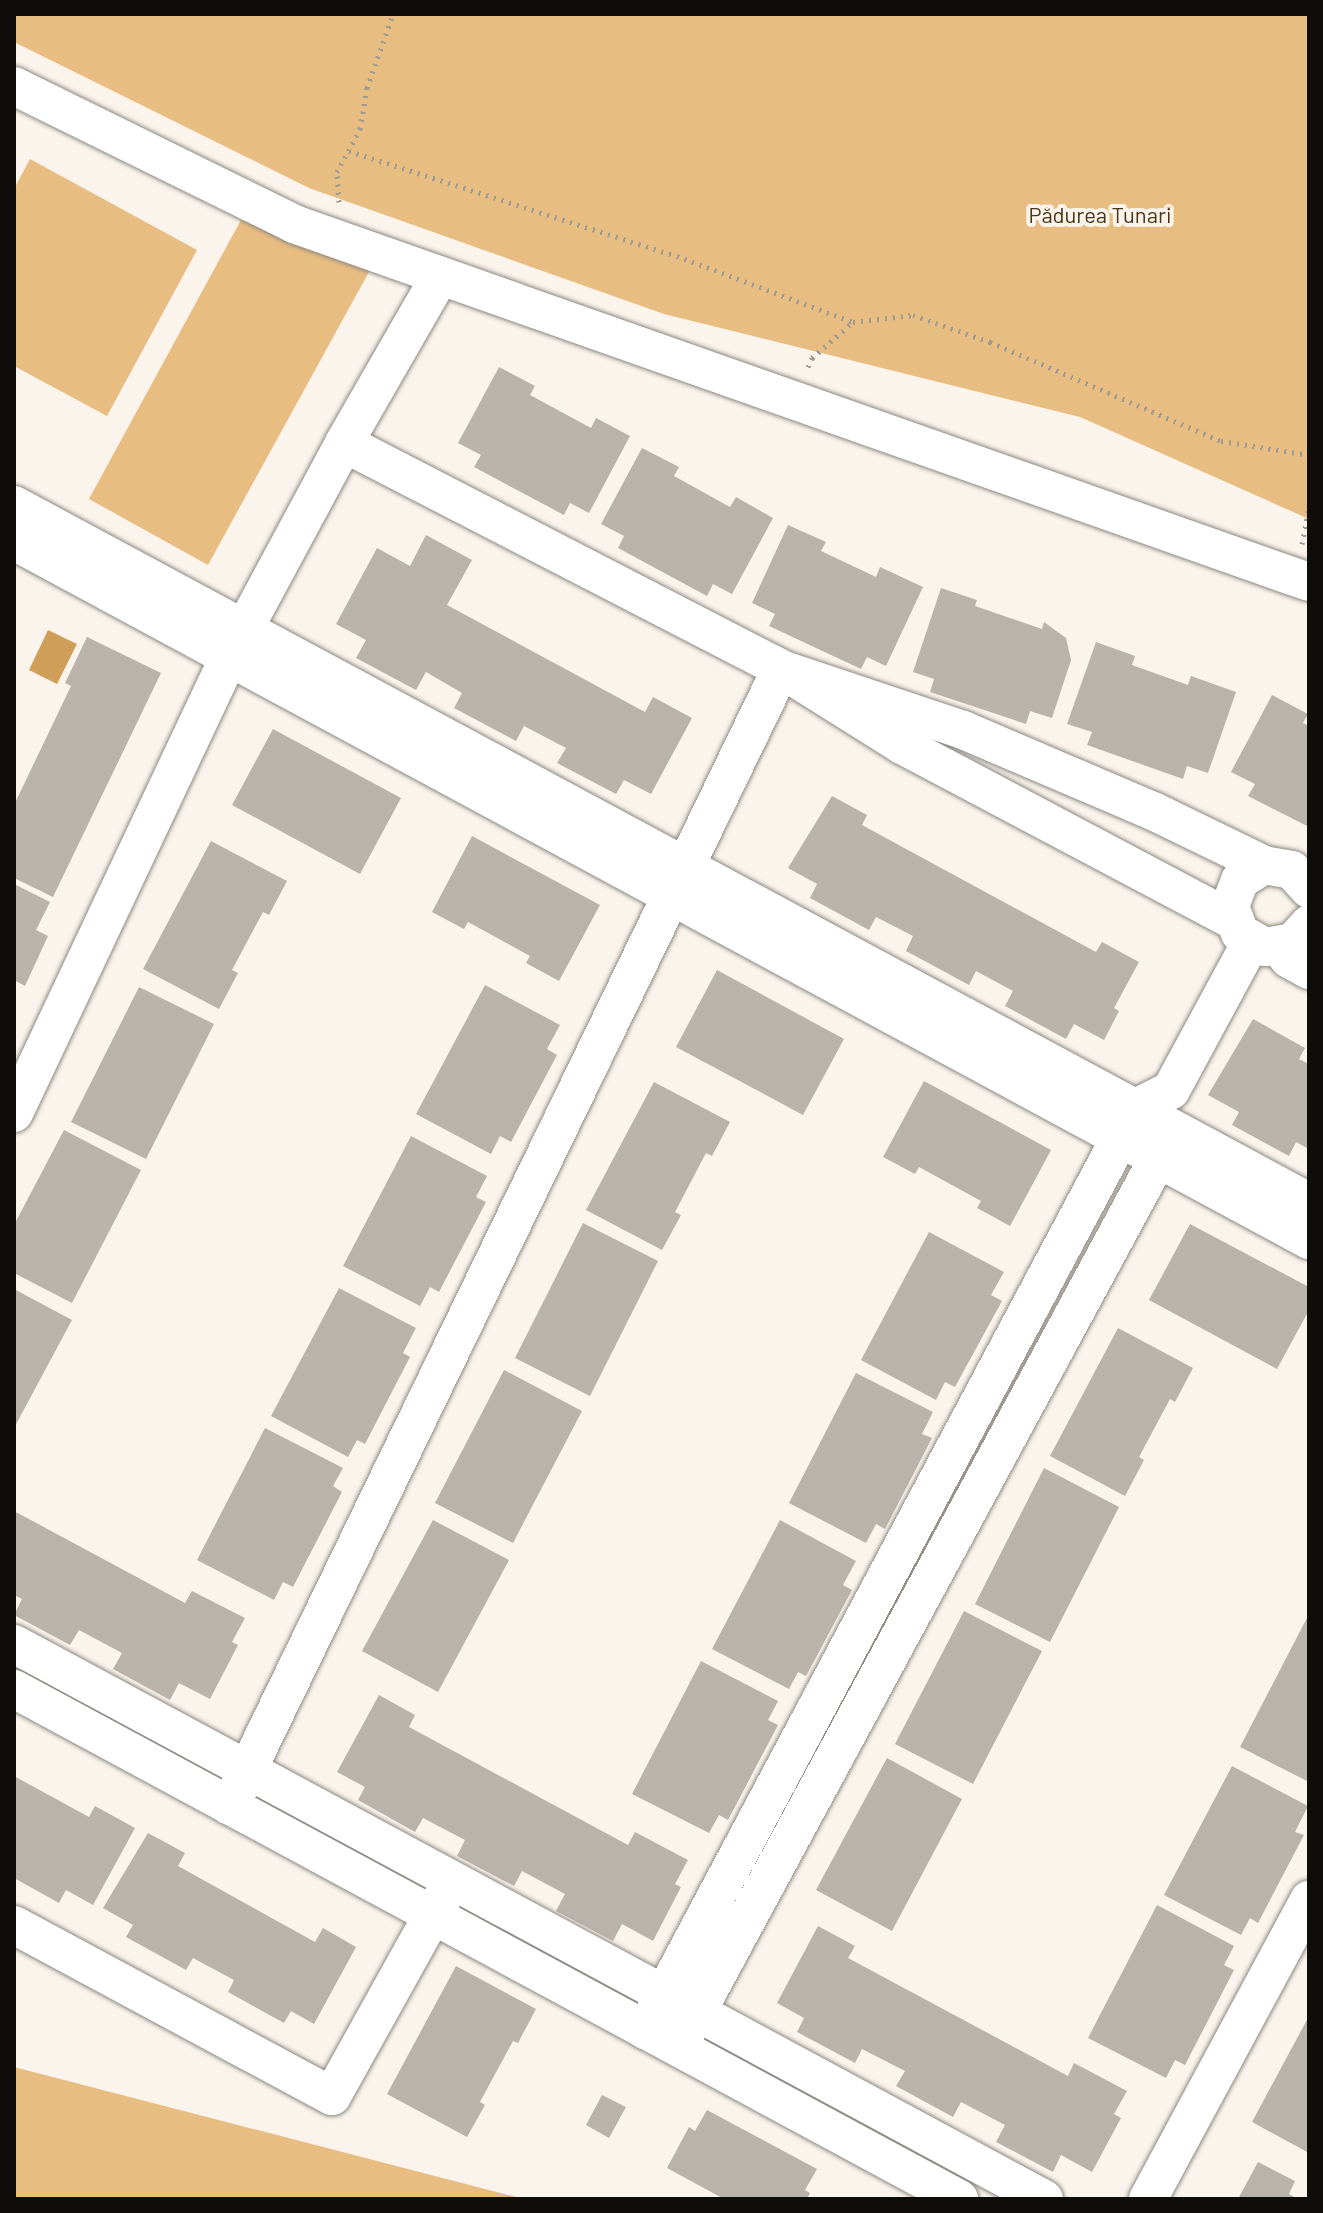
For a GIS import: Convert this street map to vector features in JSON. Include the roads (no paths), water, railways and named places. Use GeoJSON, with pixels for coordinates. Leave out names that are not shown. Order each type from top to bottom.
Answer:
{"type":"FeatureCollection","features":[{"type":"Feature","properties":{"kind":"street"},"geometry":{"type":"LineString","coordinates":[[14,86],[294,224],[1309,582]]}},
{"type":"Feature","properties":{"kind":"street"},"geometry":{"type":"LineString","coordinates":[[14,1113],[236,643],[344,443],[440,276]]}},
{"type":"Feature","properties":{"kind":"street"},"geometry":{"type":"LineString","coordinates":[[344,443],[781,669],[902,745],[1255,936],[1309,970]]}},
{"type":"Feature","properties":{"kind":"street"},"geometry":{"type":"LineString","coordinates":[[14,505],[236,643],[1166,1144],[1309,1240]]}},
{"type":"Feature","properties":{"kind":"street"},"geometry":{"type":"LineString","coordinates":[[14,541],[236,643]]}},
{"type":"Feature","properties":{"kind":"street"},"geometry":{"type":"LineString","coordinates":[[781,669],[963,730],[1155,812],[1264,865],[1292,870],[1307,884]]}},
{"type":"Feature","properties":{"kind":"street"},"geometry":{"type":"LineString","coordinates":[[230,1806],[781,669]]}},
{"type":"Feature","properties":{"kind":"street"},"geometry":{"type":"LineString","coordinates":[[1255,936],[1233,892],[1251,870],[1264,865]]}},
{"type":"Feature","properties":{"kind":"street"},"geometry":{"type":"LineString","coordinates":[[1255,936],[1293,942],[1309,924]]}},
{"type":"Feature","properties":{"kind":"street"},"geometry":{"type":"LineString","coordinates":[[678,2047],[682,2004],[1129,1124],[1171,1090],[1255,936]]}},
{"type":"Feature","properties":{"kind":"street"},"geometry":{"type":"LineString","coordinates":[[645,2030],[682,2004],[1166,1144],[1171,1090]]}},
{"type":"Feature","properties":{"kind":"street"},"geometry":{"type":"LineString","coordinates":[[1166,1144],[1309,1202]]}},
{"type":"Feature","properties":{"kind":"street"},"geometry":{"type":"LineString","coordinates":[[14,1644],[1044,2199]]}},
{"type":"Feature","properties":{"kind":"street"},"geometry":{"type":"LineString","coordinates":[[14,1689],[959,2199]]}},
{"type":"Feature","properties":{"kind":"street"},"geometry":{"type":"LineString","coordinates":[[14,1925],[332,2096],[452,1880]]}},
{"type":"Feature","properties":{"kind":"street"},"geometry":{"type":"LineString","coordinates":[[1148,2199],[1309,1900]]}},
{"type":"Feature","properties":{"kind":"park label","name":"Pădurea Tunari"},"geometry":{"type":"Point","coordinates":[1100,215]}}]}
